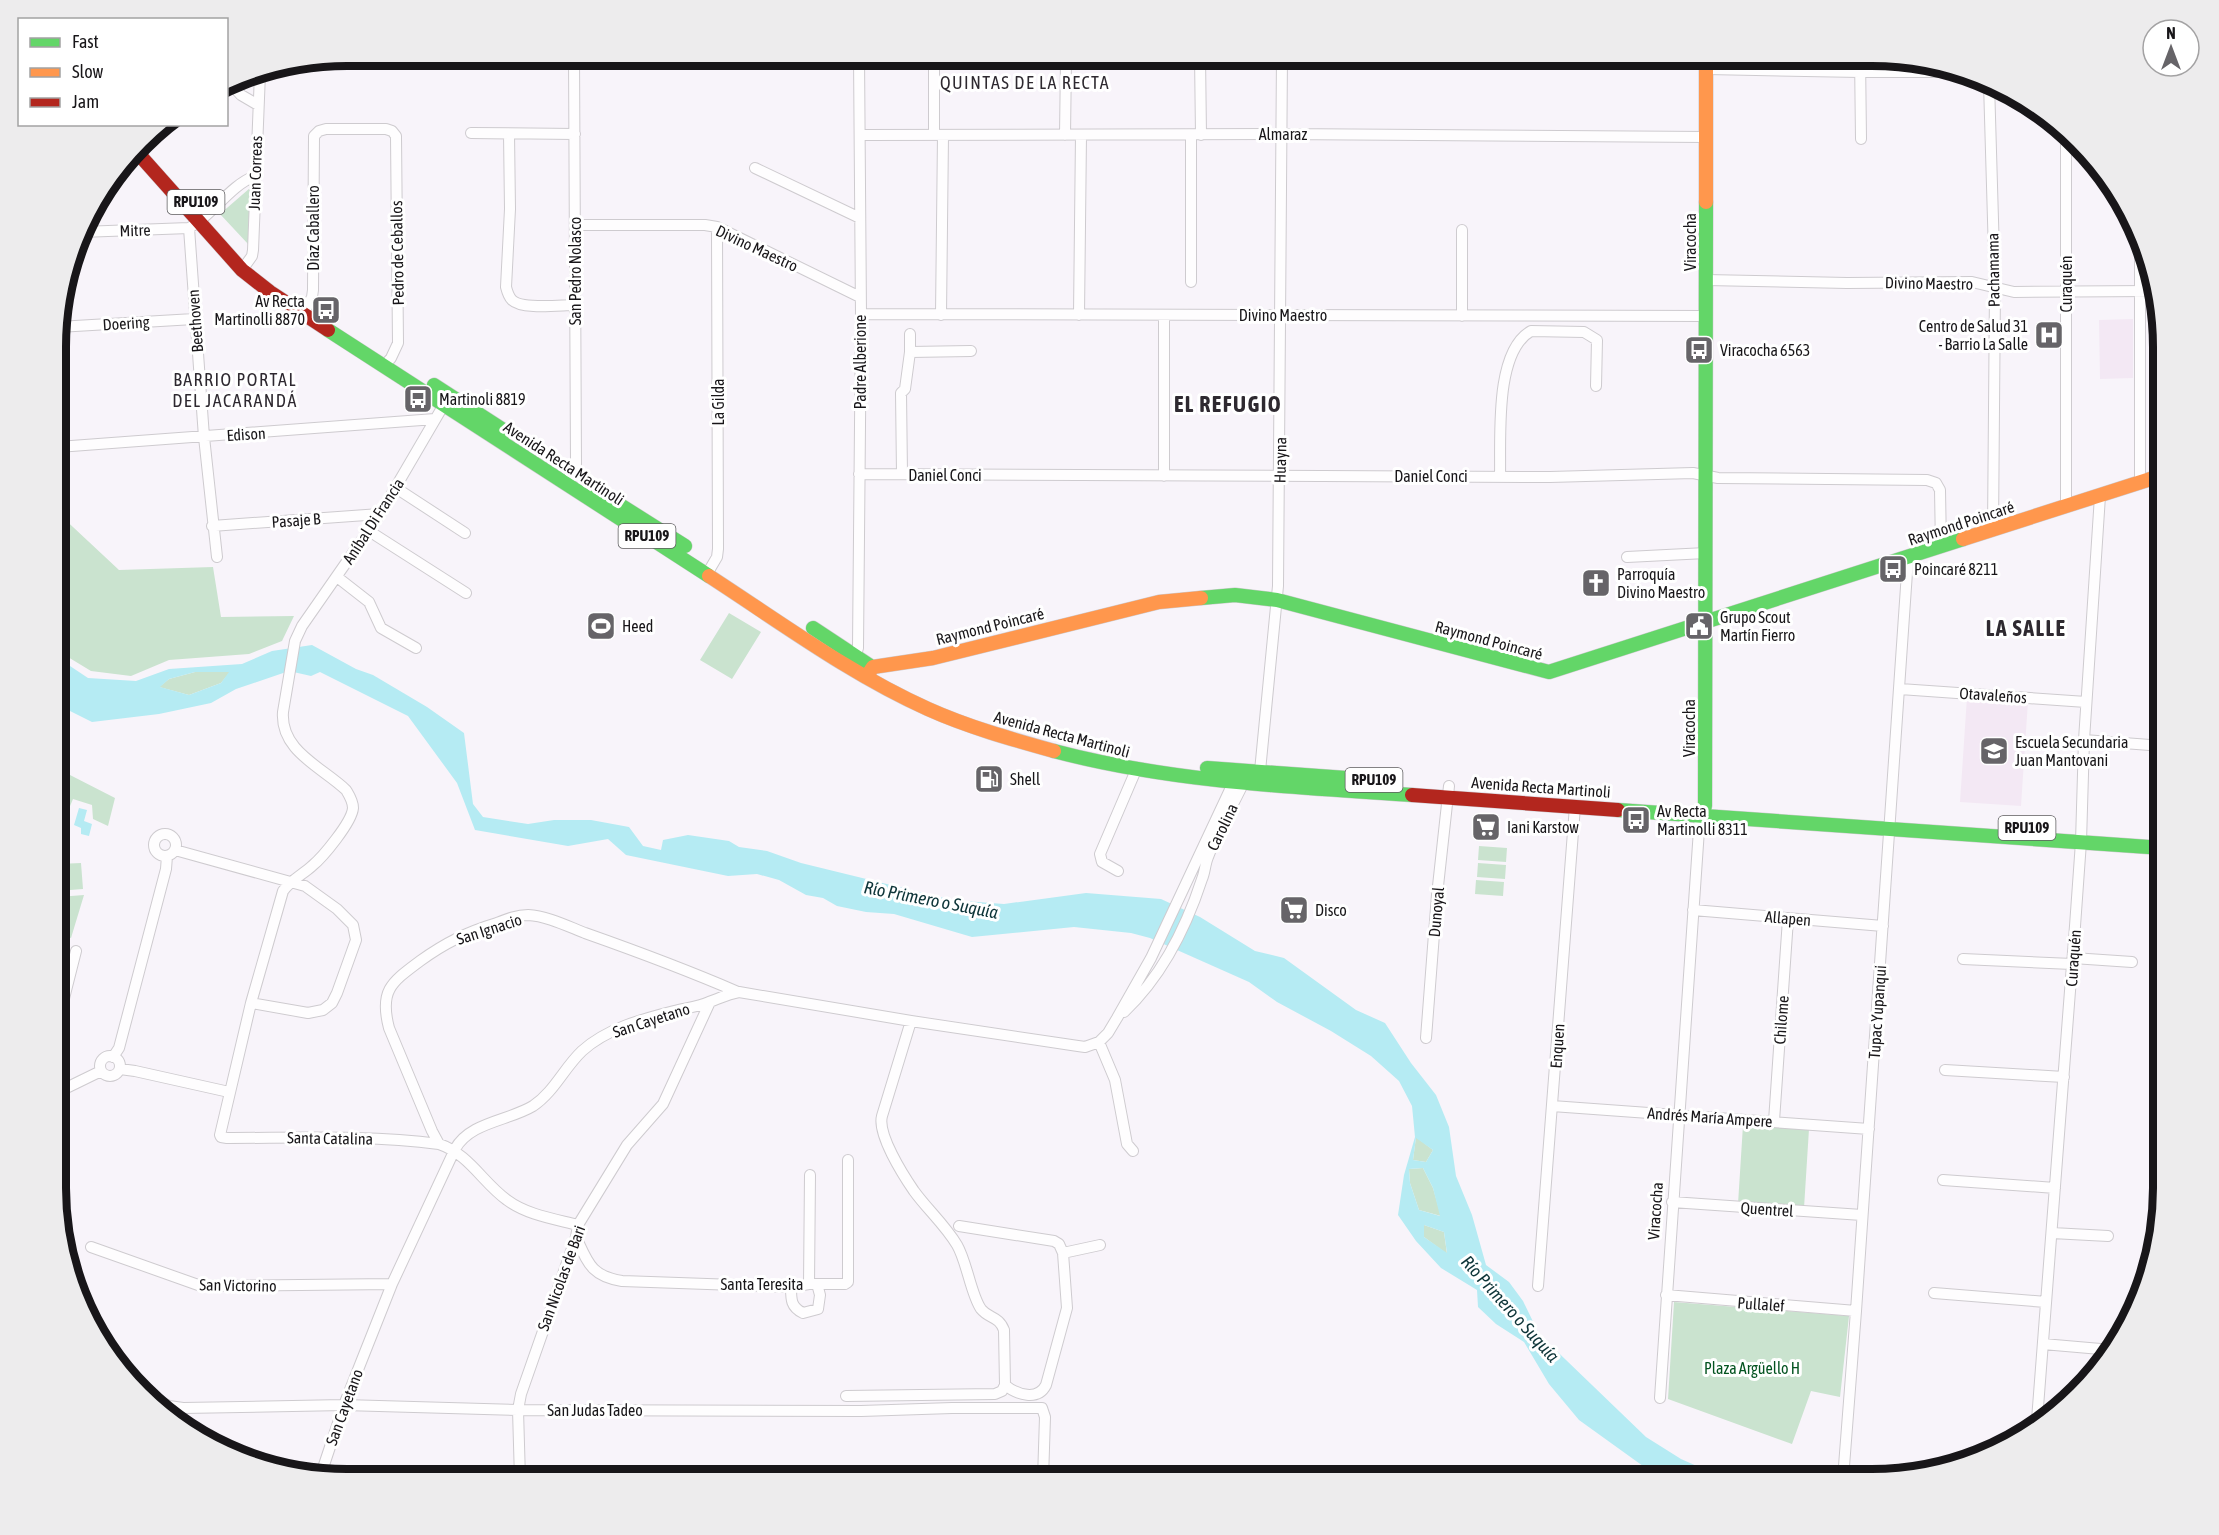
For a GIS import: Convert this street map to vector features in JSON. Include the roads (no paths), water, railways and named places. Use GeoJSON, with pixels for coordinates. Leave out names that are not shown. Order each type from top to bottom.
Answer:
{"type":"FeatureCollection","features":[{"type":"Feature","properties":{"kind":"main road","name":"Viracocha"},"geometry":{"type":"LineString","coordinates":[[1702,811],[1706,622],[1707,66]]}},
{"type":"Feature","properties":{"kind":"main road","name":"Avenida Recta Martinoli"},"geometry":{"type":"LineString","coordinates":[[148,148],[199,222]]}},
{"type":"Feature","properties":{"kind":"main road","name":"Avenida Recta Martinoli"},"geometry":{"type":"LineString","coordinates":[[141,156],[199,222],[246,266],[256,282],[306,310],[388,362],[853,662],[926,696],[992,722],[1118,755],[1187,766],[1225,769],[1246,777],[1314,775],[1575,806],[1702,811]]}},
{"type":"Feature","properties":{"kind":"main road","name":"Raymond Poincaré"},"geometry":{"type":"LineString","coordinates":[[870,671],[933,658],[1159,602],[1235,595],[1277,600],[1549,672],[2153,478]]}},
{"type":"Feature","properties":{"kind":"main road","name":"Avenida Recta Martinoli"},"geometry":{"type":"LineString","coordinates":[[870,671],[928,709],[971,726],[1085,759],[1136,770],[2081,837],[2153,847]]}},
{"type":"Feature","properties":{"kind":"main road","name":"Avenida Recta Martinoli"},"geometry":{"type":"LineString","coordinates":[[2081,837],[2153,837]]}},
{"type":"Feature","properties":{"kind":"street","name":"San Pedro Nolasco"},"geometry":{"type":"LineString","coordinates":[[568,479],[576,464],[574,66]]}},
{"type":"Feature","properties":{"kind":"street","name":"Padre Alberione"},"geometry":{"type":"LineString","coordinates":[[853,662],[861,314],[860,66]]}},
{"type":"Feature","properties":{"kind":"street"},"geometry":{"type":"LineString","coordinates":[[935,66],[939,135],[941,315]]}},
{"type":"Feature","properties":{"kind":"street"},"geometry":{"type":"LineString","coordinates":[[1065,135],[1066,66]]}},
{"type":"Feature","properties":{"kind":"street"},"geometry":{"type":"LineString","coordinates":[[1191,282],[1199,66]]}},
{"type":"Feature","properties":{"kind":"street","name":"Huayna"},"geometry":{"type":"LineString","coordinates":[[1246,777],[1277,600],[1280,476],[1282,66]]}},
{"type":"Feature","properties":{"kind":"street"},"geometry":{"type":"LineString","coordinates":[[1768,66],[1860,72],[1931,72]]}},
{"type":"Feature","properties":{"kind":"street"},"geometry":{"type":"LineString","coordinates":[[1860,66],[1861,139]]}},
{"type":"Feature","properties":{"kind":"street","name":"Juan Correas"},"geometry":{"type":"LineString","coordinates":[[246,266],[253,250],[260,80]]}},
{"type":"Feature","properties":{"kind":"street"},"geometry":{"type":"LineString","coordinates":[[235,89],[258,105]]}},
{"type":"Feature","properties":{"kind":"street","name":"Pachamama"},"geometry":{"type":"LineString","coordinates":[[1989,91],[1995,288],[1993,529]]}},
{"type":"Feature","properties":{"kind":"street","name":"Pedro de Ceballos"},"geometry":{"type":"LineString","coordinates":[[313,140],[319,130],[326,129],[387,129],[396,136],[398,343],[388,362]]}},
{"type":"Feature","properties":{"kind":"street"},"geometry":{"type":"LineString","coordinates":[[471,133],[575,134]]}},
{"type":"Feature","properties":{"kind":"street"},"geometry":{"type":"LineString","coordinates":[[509,134],[510,209],[506,286],[508,294],[520,305],[575,305]]}},
{"type":"Feature","properties":{"kind":"street","name":"Almaraz"},"geometry":{"type":"LineString","coordinates":[[860,135],[1282,134],[1706,137]]}},
{"type":"Feature","properties":{"kind":"street"},"geometry":{"type":"LineString","coordinates":[[1079,315],[1081,135]]}},
{"type":"Feature","properties":{"kind":"street","name":"Díaz Caballero"},"geometry":{"type":"LineString","coordinates":[[306,310],[313,290],[313,140]]}},
{"type":"Feature","properties":{"kind":"street","name":"Curaquén"},"geometry":{"type":"LineString","coordinates":[[2066,144],[2066,506]]}},
{"type":"Feature","properties":{"kind":"street"},"geometry":{"type":"LineString","coordinates":[[755,168],[860,218]]}},
{"type":"Feature","properties":{"kind":"street"},"geometry":{"type":"LineString","coordinates":[[199,222],[241,184],[255,176]]}},
{"type":"Feature","properties":{"kind":"street","name":"Mitre"},"geometry":{"type":"LineString","coordinates":[[91,231],[199,222]]}},
{"type":"Feature","properties":{"kind":"street","name":"Beethoven"},"geometry":{"type":"LineString","coordinates":[[199,222],[194,319],[212,526],[217,557]]}},
{"type":"Feature","properties":{"kind":"street","name":"Divino Maestro"},"geometry":{"type":"LineString","coordinates":[[575,225],[705,225],[717,227],[860,297]]}},
{"type":"Feature","properties":{"kind":"street","name":"La Gilda"},"geometry":{"type":"LineString","coordinates":[[710,569],[718,549],[717,227]]}},
{"type":"Feature","properties":{"kind":"street"},"geometry":{"type":"LineString","coordinates":[[1462,230],[1462,316]]}},
{"type":"Feature","properties":{"kind":"street"},"geometry":{"type":"LineString","coordinates":[[2140,263],[2140,482]]}},
{"type":"Feature","properties":{"kind":"street","name":"Divino Maestro"},"geometry":{"type":"LineString","coordinates":[[1706,280],[1972,282],[2014,292],[2148,291]]}},
{"type":"Feature","properties":{"kind":"street","name":"Divino Maestro"},"geometry":{"type":"LineString","coordinates":[[861,314],[1706,316]]}},
{"type":"Feature","properties":{"kind":"street"},"geometry":{"type":"LineString","coordinates":[[1164,315],[1164,476]]}},
{"type":"Feature","properties":{"kind":"street","name":"Doering"},"geometry":{"type":"LineString","coordinates":[[67,326],[194,319]]}},
{"type":"Feature","properties":{"kind":"street"},"geometry":{"type":"LineString","coordinates":[[1500,477],[1504,376],[1515,347],[1526,334],[1531,332],[1584,332],[1598,340],[1596,386]]}},
{"type":"Feature","properties":{"kind":"street"},"geometry":{"type":"LineString","coordinates":[[902,474],[901,393],[905,389],[910,334]]}},
{"type":"Feature","properties":{"kind":"street"},"geometry":{"type":"LineString","coordinates":[[910,352],[971,351]]}},
{"type":"Feature","properties":{"kind":"street","name":"Aníbal Di Francia"},"geometry":{"type":"LineString","coordinates":[[291,881],[320,858],[351,816],[353,808],[346,790],[293,747],[285,731],[283,712],[297,637],[380,514],[446,400]]}},
{"type":"Feature","properties":{"kind":"street","name":"Edison"},"geometry":{"type":"LineString","coordinates":[[66,446],[435,419]]}},
{"type":"Feature","properties":{"kind":"street","name":"Daniel Conci"},"geometry":{"type":"LineString","coordinates":[[859,474],[1550,477],[1693,473],[1706,477],[1933,481],[1940,490],[1941,547]]}},
{"type":"Feature","properties":{"kind":"street"},"geometry":{"type":"LineString","coordinates":[[396,488],[465,533]]}},
{"type":"Feature","properties":{"kind":"street","name":"Curaquén"},"geometry":{"type":"LineString","coordinates":[[2037,1415],[2073,961],[2086,702],[2100,496]]}},
{"type":"Feature","properties":{"kind":"street","name":"Pasaje B"},"geometry":{"type":"LineString","coordinates":[[212,526],[380,514]]}},
{"type":"Feature","properties":{"kind":"street"},"geometry":{"type":"LineString","coordinates":[[369,531],[466,593]]}},
{"type":"Feature","properties":{"kind":"street"},"geometry":{"type":"LineString","coordinates":[[1627,557],[1706,553]]}},
{"type":"Feature","properties":{"kind":"street","name":"Tupac Yupanqui"},"geometry":{"type":"LineString","coordinates":[[1844,1466],[1857,1311],[1908,558]]}},
{"type":"Feature","properties":{"kind":"street"},"geometry":{"type":"LineString","coordinates":[[338,577],[369,602],[381,628],[416,648]]}},
{"type":"Feature","properties":{"kind":"street","name":"Otavaleños"},"geometry":{"type":"LineString","coordinates":[[1900,689],[2086,702]]}},
{"type":"Feature","properties":{"kind":"street"},"geometry":{"type":"LineString","coordinates":[[2084,740],[2153,745]]}},
{"type":"Feature","properties":{"kind":"street"},"geometry":{"type":"LineString","coordinates":[[1118,871],[1102,862],[1100,854],[1136,770]]}},
{"type":"Feature","properties":{"kind":"street","name":"Carolina"},"geometry":{"type":"LineString","coordinates":[[1148,978],[1151,958],[1184,891],[1246,777]]}},
{"type":"Feature","properties":{"kind":"street","name":"Carolina"},"geometry":{"type":"LineString","coordinates":[[1148,978],[1164,964],[1203,878],[1208,858],[1246,777]]}},
{"type":"Feature","properties":{"kind":"street","name":"Dunoyal"},"geometry":{"type":"LineString","coordinates":[[1426,1038],[1448,791]]}},
{"type":"Feature","properties":{"kind":"street","name":"Enquen"},"geometry":{"type":"LineString","coordinates":[[1538,1286],[1575,806]]}},
{"type":"Feature","properties":{"kind":"street","name":"Viracocha"},"geometry":{"type":"LineString","coordinates":[[1660,1398],[1672,1202],[1702,811]]}},
{"type":"Feature","properties":{"kind":"street"},"geometry":{"type":"LineString","coordinates":[[120,1069],[113,1076],[106,1076],[100,1065],[104,1059],[113,1056],[119,1048],[171,853],[291,881],[315,891],[349,919],[353,925],[356,940],[332,1003],[323,1010],[308,1013],[251,1003]]}},
{"type":"Feature","properties":{"kind":"street"},"geometry":{"type":"LineString","coordinates":[[120,1069],[229,1092],[251,1003],[283,891],[291,881]]}},
{"type":"Feature","properties":{"kind":"street","name":"Allapen"},"geometry":{"type":"LineString","coordinates":[[1693,910],[1883,926]]}},
{"type":"Feature","properties":{"kind":"street","name":"San Ignacio"},"geometry":{"type":"LineString","coordinates":[[439,1144],[389,1028],[385,1013],[385,1000],[388,989],[396,978],[467,932],[519,916],[538,917],[641,952],[739,992]]}},
{"type":"Feature","properties":{"kind":"street","name":"Chilome"},"geometry":{"type":"LineString","coordinates":[[1774,1121],[1788,919]]}},
{"type":"Feature","properties":{"kind":"street"},"geometry":{"type":"LineString","coordinates":[[66,990],[76,951]]}},
{"type":"Feature","properties":{"kind":"street"},"geometry":{"type":"LineString","coordinates":[[1963,959],[2132,962]]}},
{"type":"Feature","properties":{"kind":"street"},"geometry":{"type":"LineString","coordinates":[[1133,1151],[1127,1144],[1115,1080],[1099,1042],[1148,978]]}},
{"type":"Feature","properties":{"kind":"street","name":"San Cayetano"},"geometry":{"type":"LineString","coordinates":[[323,1468],[344,1405],[392,1284],[459,1142],[471,1132],[519,1113],[544,1098],[580,1053],[619,1028],[710,1002],[726,994],[739,992],[1085,1047],[1099,1042]]}},
{"type":"Feature","properties":{"kind":"street","name":"San Nicolas de Bari"},"geometry":{"type":"LineString","coordinates":[[519,1469],[518,1410],[524,1381],[576,1237],[578,1225],[627,1145],[663,1104],[710,1002]]}},
{"type":"Feature","properties":{"kind":"street"},"geometry":{"type":"LineString","coordinates":[[846,1396],[995,1394],[1002,1391],[1005,1385],[1002,1324],[981,1309],[959,1248],[944,1226],[913,1190],[880,1128],[911,1021]]}},
{"type":"Feature","properties":{"kind":"street"},"geometry":{"type":"LineString","coordinates":[[113,1056],[118,1060],[120,1069]]}},
{"type":"Feature","properties":{"kind":"street"},"geometry":{"type":"LineString","coordinates":[[1945,1070],[2064,1077]]}},
{"type":"Feature","properties":{"kind":"street"},"geometry":{"type":"LineString","coordinates":[[66,1088],[102,1071]]}},
{"type":"Feature","properties":{"kind":"street","name":"Santa Catalina"},"geometry":{"type":"LineString","coordinates":[[229,1092],[220,1132],[221,1137],[342,1137],[439,1144]]}},
{"type":"Feature","properties":{"kind":"street","name":"Andrés María Ampere"},"geometry":{"type":"LineString","coordinates":[[1552,1106],[1869,1129]]}},
{"type":"Feature","properties":{"kind":"street"},"geometry":{"type":"LineString","coordinates":[[439,1144],[455,1149],[509,1202],[534,1213],[578,1225]]}},
{"type":"Feature","properties":{"kind":"street","name":"Santa Teresita"},"geometry":{"type":"LineString","coordinates":[[576,1237],[592,1268],[607,1279],[791,1287],[845,1284],[848,1282],[848,1160]]}},
{"type":"Feature","properties":{"kind":"street"},"geometry":{"type":"LineString","coordinates":[[791,1287],[791,1300],[795,1309],[803,1313],[818,1309],[820,1295],[813,1284],[810,1175]]}},
{"type":"Feature","properties":{"kind":"street"},"geometry":{"type":"LineString","coordinates":[[1943,1180],[2055,1188]]}},
{"type":"Feature","properties":{"kind":"street","name":"Quentrel"},"geometry":{"type":"LineString","coordinates":[[1672,1202],[1862,1215]]}},
{"type":"Feature","properties":{"kind":"street"},"geometry":{"type":"LineString","coordinates":[[959,1226],[1054,1241],[1059,1244],[1063,1253],[1067,1308],[1046,1385],[1042,1393],[1033,1395],[1014,1391],[1005,1385]]}},
{"type":"Feature","properties":{"kind":"street"},"geometry":{"type":"LineString","coordinates":[[2052,1233],[2108,1236]]}},
{"type":"Feature","properties":{"kind":"street"},"geometry":{"type":"LineString","coordinates":[[1063,1253],[1100,1245]]}},
{"type":"Feature","properties":{"kind":"street","name":"San Victorino"},"geometry":{"type":"LineString","coordinates":[[91,1247],[201,1286],[392,1284]]}},
{"type":"Feature","properties":{"kind":"street"},"geometry":{"type":"LineString","coordinates":[[1934,1293],[2046,1302]]}},
{"type":"Feature","properties":{"kind":"street","name":"Pullalef"},"geometry":{"type":"LineString","coordinates":[[1666,1295],[1857,1311]]}},
{"type":"Feature","properties":{"kind":"street"},"geometry":{"type":"LineString","coordinates":[[2043,1344],[2102,1349]]}},
{"type":"Feature","properties":{"kind":"street","name":"San Judas Tadeo"},"geometry":{"type":"LineString","coordinates":[[170,1406],[183,1408],[344,1405],[518,1410],[861,1411],[1042,1408],[1045,1417],[1043,1469]]}},
{"type":"Feature","properties":{"kind":"water","name":"Río Primero o Suquía"},"geometry":{"type":"Polygon","coordinates":[[[312,645],[356,669],[373,675],[427,707],[464,733],[473,804],[483,817],[528,824],[554,820],[591,820],[629,827],[643,846],[661,850],[663,840],[688,835],[729,841],[739,847],[767,851],[801,863],[952,900],[1004,904],[1086,893],[1161,899],[1200,917],[1255,951],[1284,958],[1356,1010],[1385,1023],[1411,1063],[1436,1095],[1449,1127],[1456,1176],[1472,1215],[1486,1265],[1509,1282],[1523,1301],[1539,1334],[1646,1437],[1681,1459],[1704,1469],[1647,1469],[1579,1420],[1549,1384],[1524,1342],[1496,1324],[1478,1307],[1477,1290],[1441,1268],[1416,1241],[1398,1215],[1404,1175],[1415,1137],[1412,1106],[1399,1081],[1371,1056],[1277,1002],[1249,982],[1150,938],[1131,933],[1074,927],[972,937],[894,914],[866,912],[837,906],[823,898],[806,895],[779,880],[757,874],[728,876],[626,855],[608,839],[568,846],[475,830],[457,783],[408,716],[320,672],[311,676],[289,671],[236,689],[211,703],[159,714],[92,722],[66,709],[66,663],[88,678],[136,681],[169,669],[242,664],[272,651],[312,645]],[[195,672],[169,679],[160,687],[189,695],[221,683],[229,672],[195,672]],[[1416,1138],[1413,1160],[1426,1162],[1433,1150],[1416,1138]],[[1423,1168],[1409,1169],[1410,1183],[1419,1210],[1440,1216],[1433,1188],[1423,1168]],[[1424,1225],[1424,1237],[1447,1253],[1444,1232],[1424,1225]]]}},
{"type":"Feature","properties":{"kind":"water"},"geometry":{"type":"Polygon","coordinates":[[[79,808],[87,810],[84,821],[92,824],[89,836],[81,834],[81,828],[74,825],[79,808]]]}},
{"type":"Feature","properties":{"kind":"place","name":"Av Recta Martinolli 8870"},"geometry":{"type":"Point","coordinates":[326,310]}},
{"type":"Feature","properties":{"kind":"place","name":"Centro de Salud 31 - Barrio La Salle"},"geometry":{"type":"Point","coordinates":[2049,335]}},
{"type":"Feature","properties":{"kind":"place","name":"Viracocha 6563"},"geometry":{"type":"Point","coordinates":[1699,350]}},
{"type":"Feature","properties":{"kind":"place","name":"Martinoli 8819"},"geometry":{"type":"Point","coordinates":[418,399]}},
{"type":"Feature","properties":{"kind":"place","name":"Poincaré 8211"},"geometry":{"type":"Point","coordinates":[1893,569]}},
{"type":"Feature","properties":{"kind":"place","name":"Parroquía Divino Maestro"},"geometry":{"type":"Point","coordinates":[1596,583]}},
{"type":"Feature","properties":{"kind":"place","name":"Heed"},"geometry":{"type":"Point","coordinates":[601,626]}},
{"type":"Feature","properties":{"kind":"place","name":"Grupo Scout Martín Fierro"},"geometry":{"type":"Point","coordinates":[1699,626]}},
{"type":"Feature","properties":{"kind":"place","name":"Escuela Secundaria Juan Mantovani"},"geometry":{"type":"Point","coordinates":[1994,751]}},
{"type":"Feature","properties":{"kind":"place","name":"Shell"},"geometry":{"type":"Point","coordinates":[989,779]}},
{"type":"Feature","properties":{"kind":"place","name":"Av Recta Martinolli 8311"},"geometry":{"type":"Point","coordinates":[1636,820]}},
{"type":"Feature","properties":{"kind":"place","name":"Iani Karstow"},"geometry":{"type":"Point","coordinates":[1486,827]}},
{"type":"Feature","properties":{"kind":"place","name":"Disco"},"geometry":{"type":"Point","coordinates":[1294,910]}},
{"type":"Feature","properties":{"kind":"district","name":"QUINTAS DE LA RECTA"},"geometry":{"type":"Point","coordinates":[1025,83]}},
{"type":"Feature","properties":{"kind":"district","name":"BARRIO PORTAL DEL JACARANDÁ"},"geometry":{"type":"Point","coordinates":[235,390]}},
{"type":"Feature","properties":{"kind":"district","name":"EL REFUGIO"},"geometry":{"type":"Point","coordinates":[1228,404]}},
{"type":"Feature","properties":{"kind":"district","name":"LA SALLE"},"geometry":{"type":"Point","coordinates":[2026,628]}},
{"type":"Feature","properties":{"kind":"park label","name":"Plaza Argüello H"},"geometry":{"type":"Point","coordinates":[1752,1368]}}]}
